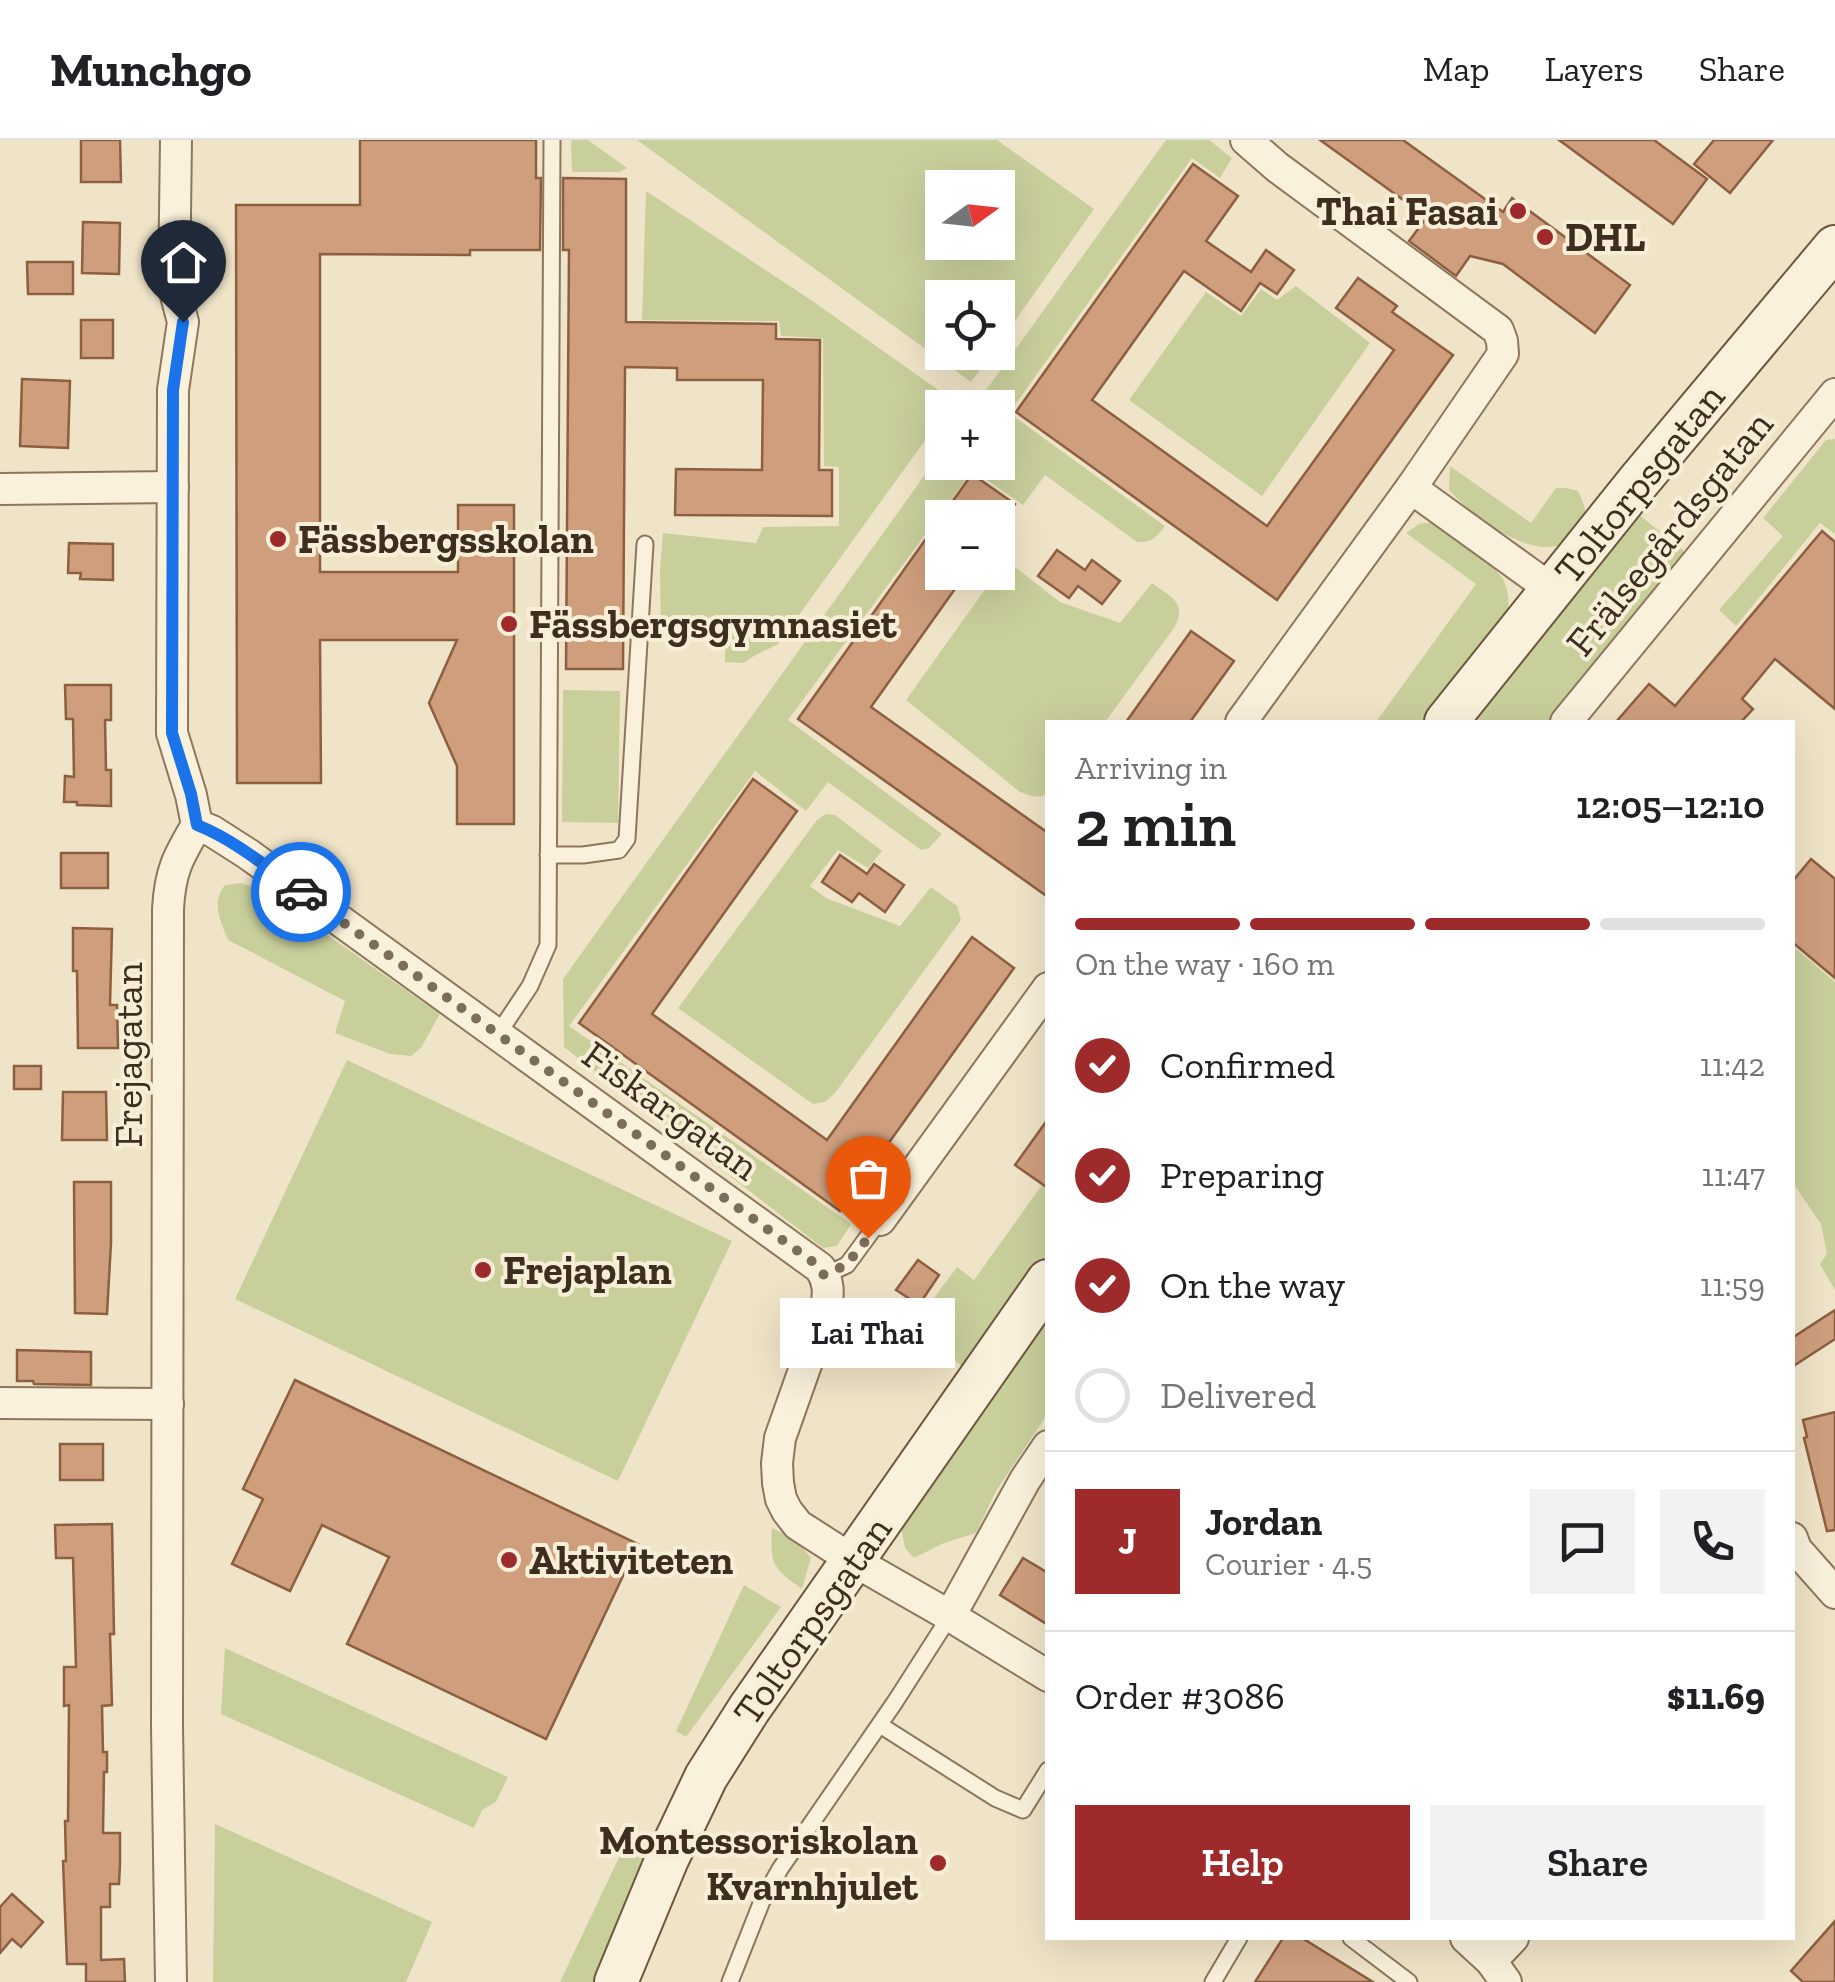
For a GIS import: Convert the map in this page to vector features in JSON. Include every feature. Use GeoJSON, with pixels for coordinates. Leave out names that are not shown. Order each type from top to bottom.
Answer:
{"type":"FeatureCollection","features":[{"type":"Feature","properties":{"kind":"street"},"geometry":{"type":"LineString","coordinates":[[176,140],[174,288],[183,322],[173,390],[172,733],[197,825]]}},
{"type":"Feature","properties":{"kind":"street"},"geometry":{"type":"LineString","coordinates":[[1242,720],[1412,488],[1503,354],[1498,330],[1246,140]]}},
{"type":"Feature","properties":{"kind":"street","name":"Toltorpsgatan"},"geometry":{"type":"LineString","coordinates":[[1448,720],[1835,246]]}},
{"type":"Feature","properties":{"kind":"street","name":"Frälsegårdsgatan"},"geometry":{"type":"LineString","coordinates":[[1568,720],[1834,397]]}},
{"type":"Feature","properties":{"kind":"street"},"geometry":{"type":"LineString","coordinates":[[0,489],[173,487]]}},
{"type":"Feature","properties":{"kind":"street"},"geometry":{"type":"LineString","coordinates":[[1412,488],[1551,589]]}},
{"type":"Feature","properties":{"kind":"street","name":"Fiskargatan"},"geometry":{"type":"LineString","coordinates":[[197,825],[248,854],[813,1262],[824,1275]]}},
{"type":"Feature","properties":{"kind":"street","name":"Frejagatan"},"geometry":{"type":"LineString","coordinates":[[171,1982],[167,1726],[168,909],[169,883],[176,862],[197,825]]}},
{"type":"Feature","properties":{"kind":"street"},"geometry":{"type":"LineString","coordinates":[[880,1220],[1045,992]]}},
{"type":"Feature","properties":{"kind":"street"},"geometry":{"type":"LineString","coordinates":[[824,1275],[826,1308],[780,1438],[777,1463],[781,1498],[798,1525],[1045,1674]]}},
{"type":"Feature","properties":{"kind":"street","name":"Toltorpsgatan"},"geometry":{"type":"LineString","coordinates":[[616,1982],[706,1777],[749,1709],[1045,1285]]}},
{"type":"Feature","properties":{"kind":"street"},"geometry":{"type":"LineString","coordinates":[[0,1403],[168,1404]]}},
{"type":"Feature","properties":{"kind":"street"},"geometry":{"type":"LineString","coordinates":[[950,1616],[1045,1450]]}},
{"type":"Feature","properties":{"kind":"street"},"geometry":{"type":"LineString","coordinates":[[1795,1548],[1830,1578]]}},
{"type":"Feature","properties":{"kind":"street"},"geometry":{"type":"LineString","coordinates":[[1468,1940],[1499,1972],[1512,1940]]}},
{"type":"Feature","properties":{"kind":"lane"},"geometry":{"type":"LineString","coordinates":[[498,1034],[530,986],[548,945],[552,140]]}},
{"type":"Feature","properties":{"kind":"lane"},"geometry":{"type":"LineString","coordinates":[[548,855],[619,850],[627,839],[645,544]]}},
{"type":"Feature","properties":{"kind":"lane"},"geometry":{"type":"LineString","coordinates":[[824,1275],[846,1265],[880,1220]]}},
{"type":"Feature","properties":{"kind":"lane"},"geometry":{"type":"LineString","coordinates":[[730,1982],[762,1901],[780,1869],[950,1616]]}},
{"type":"Feature","properties":{"kind":"lane"},"geometry":{"type":"LineString","coordinates":[[880,1725],[995,1798],[1024,1810],[1045,1775]]}},
{"type":"Feature","properties":{"kind":"lane"},"geometry":{"type":"LineString","coordinates":[[1212,1982],[1238,1940]]}},
{"type":"Feature","properties":{"kind":"lane"},"geometry":{"type":"LineString","coordinates":[[1354,1940],[1409,1982]]}},
{"type":"Feature","properties":{"kind":"green space"},"geometry":{"type":"Polygon","coordinates":[[[573,140],[588,140],[627,168],[620,172],[572,172],[573,140]]]}},
{"type":"Feature","properties":{"kind":"green space"},"geometry":{"type":"Polygon","coordinates":[[[637,140],[997,140],[1094,209],[1015,321],[1015,280],[925,280],[925,349],[637,140]]]}},
{"type":"Feature","properties":{"kind":"green space"},"geometry":{"type":"Polygon","coordinates":[[[1166,140],[1209,140],[1232,158],[1220,178],[1192,158],[1015,405],[1015,390],[986,390],[1001,370],[1015,370],[1015,350],[1166,140]]]}},
{"type":"Feature","properties":{"kind":"green space"},"geometry":{"type":"Polygon","coordinates":[[[646,191],[938,390],[925,390],[925,441],[778,644],[744,663],[725,662],[725,634],[661,634],[663,533],[756,543],[763,527],[839,526],[839,467],[824,466],[823,338],[781,336],[779,321],[642,320],[646,191]]]}},
{"type":"Feature","properties":{"kind":"green space"},"geometry":{"type":"Polygon","coordinates":[[[1296,286],[1370,343],[1262,496],[1129,400],[1206,292],[1241,316],[1261,289],[1277,300],[1296,286]]]}},
{"type":"Feature","properties":{"kind":"green space"},"geometry":{"type":"Polygon","coordinates":[[[954,370],[980,370],[971,382],[954,370]]]}},
{"type":"Feature","properties":{"kind":"green space"},"geometry":{"type":"Polygon","coordinates":[[[1015,417],[1165,526],[1154,538],[1137,542],[1045,475],[1023,505],[987,480],[1015,480],[1015,417]]]}},
{"type":"Feature","properties":{"kind":"green space"},"geometry":{"type":"Polygon","coordinates":[[[1835,439],[1835,534],[1820,523],[1736,626],[1719,610],[1783,536],[1763,518],[1826,440],[1835,439]]]}},
{"type":"Feature","properties":{"kind":"green space"},"geometry":{"type":"Polygon","coordinates":[[[1450,466],[1531,523],[1556,488],[1578,491],[1585,508],[1584,523],[1577,534],[1562,544],[1527,544],[1491,526],[1449,490],[1450,466]]]}},
{"type":"Feature","properties":{"kind":"green space"},"geometry":{"type":"Polygon","coordinates":[[[925,475],[925,480],[966,480],[951,500],[925,500],[925,535],[788,720],[942,834],[929,848],[921,850],[828,782],[806,811],[755,771],[569,1026],[851,1224],[837,1246],[823,1248],[564,1047],[563,979],[925,475]]]}},
{"type":"Feature","properties":{"kind":"green space"},"geometry":{"type":"Polygon","coordinates":[[[1637,513],[1689,555],[1549,720],[1466,720],[1637,513]]]}},
{"type":"Feature","properties":{"kind":"green space"},"geometry":{"type":"Polygon","coordinates":[[[1434,522],[1479,554],[1500,575],[1507,589],[1508,615],[1433,720],[1377,720],[1476,584],[1406,533],[1419,524],[1434,522]]]}},
{"type":"Feature","properties":{"kind":"green space"},"geometry":{"type":"Polygon","coordinates":[[[1015,567],[1060,602],[1120,623],[1152,583],[1178,606],[1174,628],[1106,720],[1045,720],[1045,795],[1020,792],[906,700],[985,590],[1015,590],[1015,567]]]}},
{"type":"Feature","properties":{"kind":"green space"},"geometry":{"type":"Polygon","coordinates":[[[563,690],[620,691],[618,823],[562,822],[563,690]]]}},
{"type":"Feature","properties":{"kind":"green space"},"geometry":{"type":"Polygon","coordinates":[[[826,814],[835,815],[882,851],[868,868],[838,850],[810,886],[826,898],[900,926],[931,887],[957,906],[961,920],[835,1093],[825,1102],[813,1104],[678,1008],[817,820],[826,814]]]}},
{"type":"Feature","properties":{"kind":"green space"},"geometry":{"type":"Polygon","coordinates":[[[241,883],[263,890],[440,1014],[421,1048],[411,1056],[390,1054],[335,1033],[345,1001],[228,940],[218,912],[218,898],[225,885],[241,883]]]}},
{"type":"Feature","properties":{"kind":"green space"},"geometry":{"type":"Polygon","coordinates":[[[1795,948],[1835,982],[1835,1290],[1820,1264],[1827,1254],[1821,1224],[1795,1186],[1795,948]]]}},
{"type":"Feature","properties":{"kind":"green space","name":"Frejaplan"},"geometry":{"type":"Polygon","coordinates":[[[347,1060],[732,1241],[618,1481],[235,1299],[347,1060]]]}},
{"type":"Feature","properties":{"kind":"green space"},"geometry":{"type":"Polygon","coordinates":[[[1045,1181],[1045,1257],[962,1366],[911,1329],[957,1267],[974,1280],[1045,1181]]]}},
{"type":"Feature","properties":{"kind":"green space"},"geometry":{"type":"Polygon","coordinates":[[[1045,1311],[1045,1418],[996,1491],[976,1533],[914,1558],[905,1548],[901,1527],[1045,1311]]]}},
{"type":"Feature","properties":{"kind":"green space"},"geometry":{"type":"Polygon","coordinates":[[[772,1528],[794,1538],[811,1558],[802,1589],[775,1564],[772,1528]]]}},
{"type":"Feature","properties":{"kind":"green space"},"geometry":{"type":"Polygon","coordinates":[[[744,1585],[781,1607],[686,1737],[676,1731],[744,1585]]]}},
{"type":"Feature","properties":{"kind":"green space"},"geometry":{"type":"Polygon","coordinates":[[[225,1648],[508,1777],[496,1802],[482,1810],[474,1828],[221,1714],[225,1648]]]}},
{"type":"Feature","properties":{"kind":"green space"},"geometry":{"type":"Polygon","coordinates":[[[215,1824],[432,1922],[406,1982],[213,1982],[215,1824]]]}},
{"type":"Feature","properties":{"kind":"green space"},"geometry":{"type":"Polygon","coordinates":[[[631,1832],[654,1842],[594,1982],[560,1982],[631,1832]]]}},
{"type":"Feature","properties":{"kind":"building"},"geometry":{"type":"Polygon","coordinates":[[[81,140],[120,140],[121,182],[81,182],[81,140]]]}},
{"type":"Feature","properties":{"kind":"building","name":"Fässbergsskolan"},"geometry":{"type":"Polygon","coordinates":[[[360,140],[536,140],[536,178],[541,178],[540,250],[470,250],[470,255],[320,254],[320,572],[458,572],[458,505],[514,505],[514,824],[457,824],[457,766],[429,703],[457,640],[320,640],[321,783],[237,783],[236,205],[360,205],[360,140]]]}},
{"type":"Feature","properties":{"kind":"building"},"geometry":{"type":"Polygon","coordinates":[[[1320,140],[1403,140],[1503,212],[1512,198],[1630,285],[1595,333],[1503,264],[1470,256],[1456,276],[1409,241],[1427,217],[1320,140]]]}},
{"type":"Feature","properties":{"kind":"building"},"geometry":{"type":"Polygon","coordinates":[[[1559,140],[1654,140],[1707,179],[1673,224],[1559,140]]]}},
{"type":"Feature","properties":{"kind":"building"},"geometry":{"type":"Polygon","coordinates":[[[1714,140],[1773,140],[1730,193],[1694,164],[1714,140]]]}},
{"type":"Feature","properties":{"kind":"building"},"geometry":{"type":"Polygon","coordinates":[[[1193,164],[1238,196],[1206,241],[1251,272],[1266,250],[1294,270],[1277,294],[1260,283],[1241,311],[1184,271],[1092,400],[1267,526],[1394,350],[1336,308],[1358,278],[1397,306],[1392,312],[1453,355],[1277,600],[1016,412],[1193,164]]]}},
{"type":"Feature","properties":{"kind":"building"},"geometry":{"type":"Polygon","coordinates":[[[563,178],[626,179],[626,322],[776,324],[776,339],[820,340],[819,470],[832,470],[832,516],[675,515],[676,469],[762,470],[763,380],[677,380],[677,368],[625,367],[623,669],[566,669],[569,250],[563,250],[563,178]]]}},
{"type":"Feature","properties":{"kind":"building"},"geometry":{"type":"Polygon","coordinates":[[[83,222],[120,223],[119,274],[82,273],[83,222]]]}},
{"type":"Feature","properties":{"kind":"building"},"geometry":{"type":"Polygon","coordinates":[[[27,262],[73,262],[73,294],[28,294],[27,262]]]}},
{"type":"Feature","properties":{"kind":"building"},"geometry":{"type":"Polygon","coordinates":[[[81,320],[113,320],[113,358],[81,358],[81,320]]]}},
{"type":"Feature","properties":{"kind":"building"},"geometry":{"type":"Polygon","coordinates":[[[22,379],[70,381],[68,448],[20,446],[22,379]]]}},
{"type":"Feature","properties":{"kind":"building"},"geometry":{"type":"Polygon","coordinates":[[[968,480],[981,480],[1009,500],[954,500],[968,480]]]}},
{"type":"Feature","properties":{"kind":"building"},"geometry":{"type":"Polygon","coordinates":[[[1822,531],[1835,542],[1835,709],[1775,659],[1742,699],[1753,709],[1743,720],[1618,720],[1649,684],[1675,706],[1822,531]]]}},
{"type":"Feature","properties":{"kind":"building"},"geometry":{"type":"Polygon","coordinates":[[[925,540],[925,590],[954,590],[871,707],[1045,831],[1045,895],[798,719],[925,540]]]}},
{"type":"Feature","properties":{"kind":"building"},"geometry":{"type":"Polygon","coordinates":[[[69,543],[113,544],[113,580],[80,579],[81,573],[68,573],[69,543]]]}},
{"type":"Feature","properties":{"kind":"building"},"geometry":{"type":"Polygon","coordinates":[[[1057,550],[1085,570],[1092,560],[1120,581],[1102,604],[1078,586],[1069,598],[1038,576],[1057,550]]]}},
{"type":"Feature","properties":{"kind":"building"},"geometry":{"type":"Polygon","coordinates":[[[1191,631],[1234,661],[1191,720],[1127,720],[1191,631]]]}},
{"type":"Feature","properties":{"kind":"building"},"geometry":{"type":"Polygon","coordinates":[[[65,685],[111,685],[111,720],[105,720],[111,806],[64,802],[65,776],[74,777],[73,719],[66,719],[65,685]]]}},
{"type":"Feature","properties":{"kind":"building"},"geometry":{"type":"Polygon","coordinates":[[[753,779],[797,811],[652,1014],[827,1140],[972,937],[1014,968],[840,1211],[579,1023],[753,779]]]}},
{"type":"Feature","properties":{"kind":"building"},"geometry":{"type":"Polygon","coordinates":[[[61,853],[108,853],[108,888],[61,888],[61,853]]]}},
{"type":"Feature","properties":{"kind":"building"},"geometry":{"type":"Polygon","coordinates":[[[840,855],[867,874],[874,864],[904,885],[885,912],[859,893],[852,902],[822,882],[840,855]]]}},
{"type":"Feature","properties":{"kind":"building"},"geometry":{"type":"Polygon","coordinates":[[[1811,859],[1835,879],[1835,978],[1795,945],[1795,878],[1811,859]]]}},
{"type":"Feature","properties":{"kind":"building"},"geometry":{"type":"Polygon","coordinates":[[[73,928],[112,929],[110,1005],[117,1005],[118,1048],[78,1048],[73,928]]]}},
{"type":"Feature","properties":{"kind":"building"},"geometry":{"type":"Polygon","coordinates":[[[14,1066],[41,1066],[41,1089],[14,1089],[14,1066]]]}},
{"type":"Feature","properties":{"kind":"building"},"geometry":{"type":"Polygon","coordinates":[[[63,1092],[106,1092],[107,1140],[62,1140],[63,1092]]]}},
{"type":"Feature","properties":{"kind":"building"},"geometry":{"type":"Polygon","coordinates":[[[1045,1123],[1045,1186],[1015,1165],[1045,1123]]]}},
{"type":"Feature","properties":{"kind":"building"},"geometry":{"type":"Polygon","coordinates":[[[74,1182],[111,1182],[107,1314],[75,1313],[74,1182]]]}},
{"type":"Feature","properties":{"kind":"building"},"geometry":{"type":"Polygon","coordinates":[[[918,1260],[939,1275],[919,1305],[896,1290],[918,1260]]]}},
{"type":"Feature","properties":{"kind":"building"},"geometry":{"type":"Polygon","coordinates":[[[1835,1310],[1835,1339],[1795,1365],[1795,1336],[1835,1310]]]}},
{"type":"Feature","properties":{"kind":"building"},"geometry":{"type":"Polygon","coordinates":[[[17,1350],[91,1352],[91,1385],[17,1381],[17,1350]]]}},
{"type":"Feature","properties":{"kind":"building","name":"Aktiviteten"},"geometry":{"type":"Polygon","coordinates":[[[295,1380],[638,1544],[546,1739],[347,1644],[389,1557],[322,1525],[290,1591],[232,1564],[263,1499],[243,1489],[295,1380]]]}},
{"type":"Feature","properties":{"kind":"building"},"geometry":{"type":"Polygon","coordinates":[[[1835,1412],[1835,1530],[1827,1531],[1803,1420],[1835,1412]]]}},
{"type":"Feature","properties":{"kind":"building"},"geometry":{"type":"Polygon","coordinates":[[[60,1444],[103,1444],[103,1480],[60,1480],[60,1444]]]}},
{"type":"Feature","properties":{"kind":"building"},"geometry":{"type":"Polygon","coordinates":[[[112,1524],[112,1705],[102,1706],[103,1752],[107,1752],[103,1833],[120,1833],[120,1863],[119,1884],[110,1884],[110,1907],[101,1907],[101,1960],[124,1959],[125,1982],[86,1982],[86,1964],[67,1964],[63,1861],[68,1821],[69,1705],[64,1706],[64,1667],[76,1667],[73,1558],[56,1558],[55,1525],[112,1524]]]}},
{"type":"Feature","properties":{"kind":"building"},"geometry":{"type":"Polygon","coordinates":[[[1023,1558],[1045,1571],[1045,1623],[1000,1595],[1023,1558]]]}},
{"type":"Feature","properties":{"kind":"building"},"geometry":{"type":"Polygon","coordinates":[[[12,1894],[43,1922],[21,1947],[12,1939],[0,1953],[0,1907],[12,1894]]]}},
{"type":"Feature","properties":{"kind":"building"},"geometry":{"type":"Polygon","coordinates":[[[1835,1921],[1835,1982],[1803,1982],[1791,1971],[1835,1921]]]}},
{"type":"Feature","properties":{"kind":"building"},"geometry":{"type":"Polygon","coordinates":[[[1282,1940],[1305,1940],[1373,1982],[1255,1982],[1282,1940]]]}},
{"type":"Feature","properties":{"kind":"way so far"},"geometry":{"type":"LineString","coordinates":[[301,892],[813,1262],[824,1275],[846,1265],[868,1238]]}},
{"type":"Feature","properties":{"kind":"place","name":"Thai Fasai"},"geometry":{"type":"Point","coordinates":[1518,211]}},
{"type":"Feature","properties":{"kind":"place","name":"DHL"},"geometry":{"type":"Point","coordinates":[1545,237]}},
{"type":"Feature","properties":{"kind":"place","name":"Fässbergsskolan"},"geometry":{"type":"Point","coordinates":[278,539]}},
{"type":"Feature","properties":{"kind":"place","name":"Fässbergsgymnasiet"},"geometry":{"type":"Point","coordinates":[509,624]}},
{"type":"Feature","properties":{"kind":"place","name":"Lai Thai"},"geometry":{"type":"Point","coordinates":[868,1238]}},
{"type":"Feature","properties":{"kind":"place","name":"Frejaplan"},"geometry":{"type":"Point","coordinates":[483,1270]}},
{"type":"Feature","properties":{"kind":"place","name":"Aktiviteten"},"geometry":{"type":"Point","coordinates":[509,1560]}},
{"type":"Feature","properties":{"kind":"place","name":"Montessoriskolan Kvarnhjulet"},"geometry":{"type":"Point","coordinates":[938,1863]}},
{"type":"Feature","properties":{"kind":"route"},"geometry":{"type":"LineString","coordinates":[[183,322],[173,390],[172,733],[197,825],[248,854],[301,892]]}}]}
